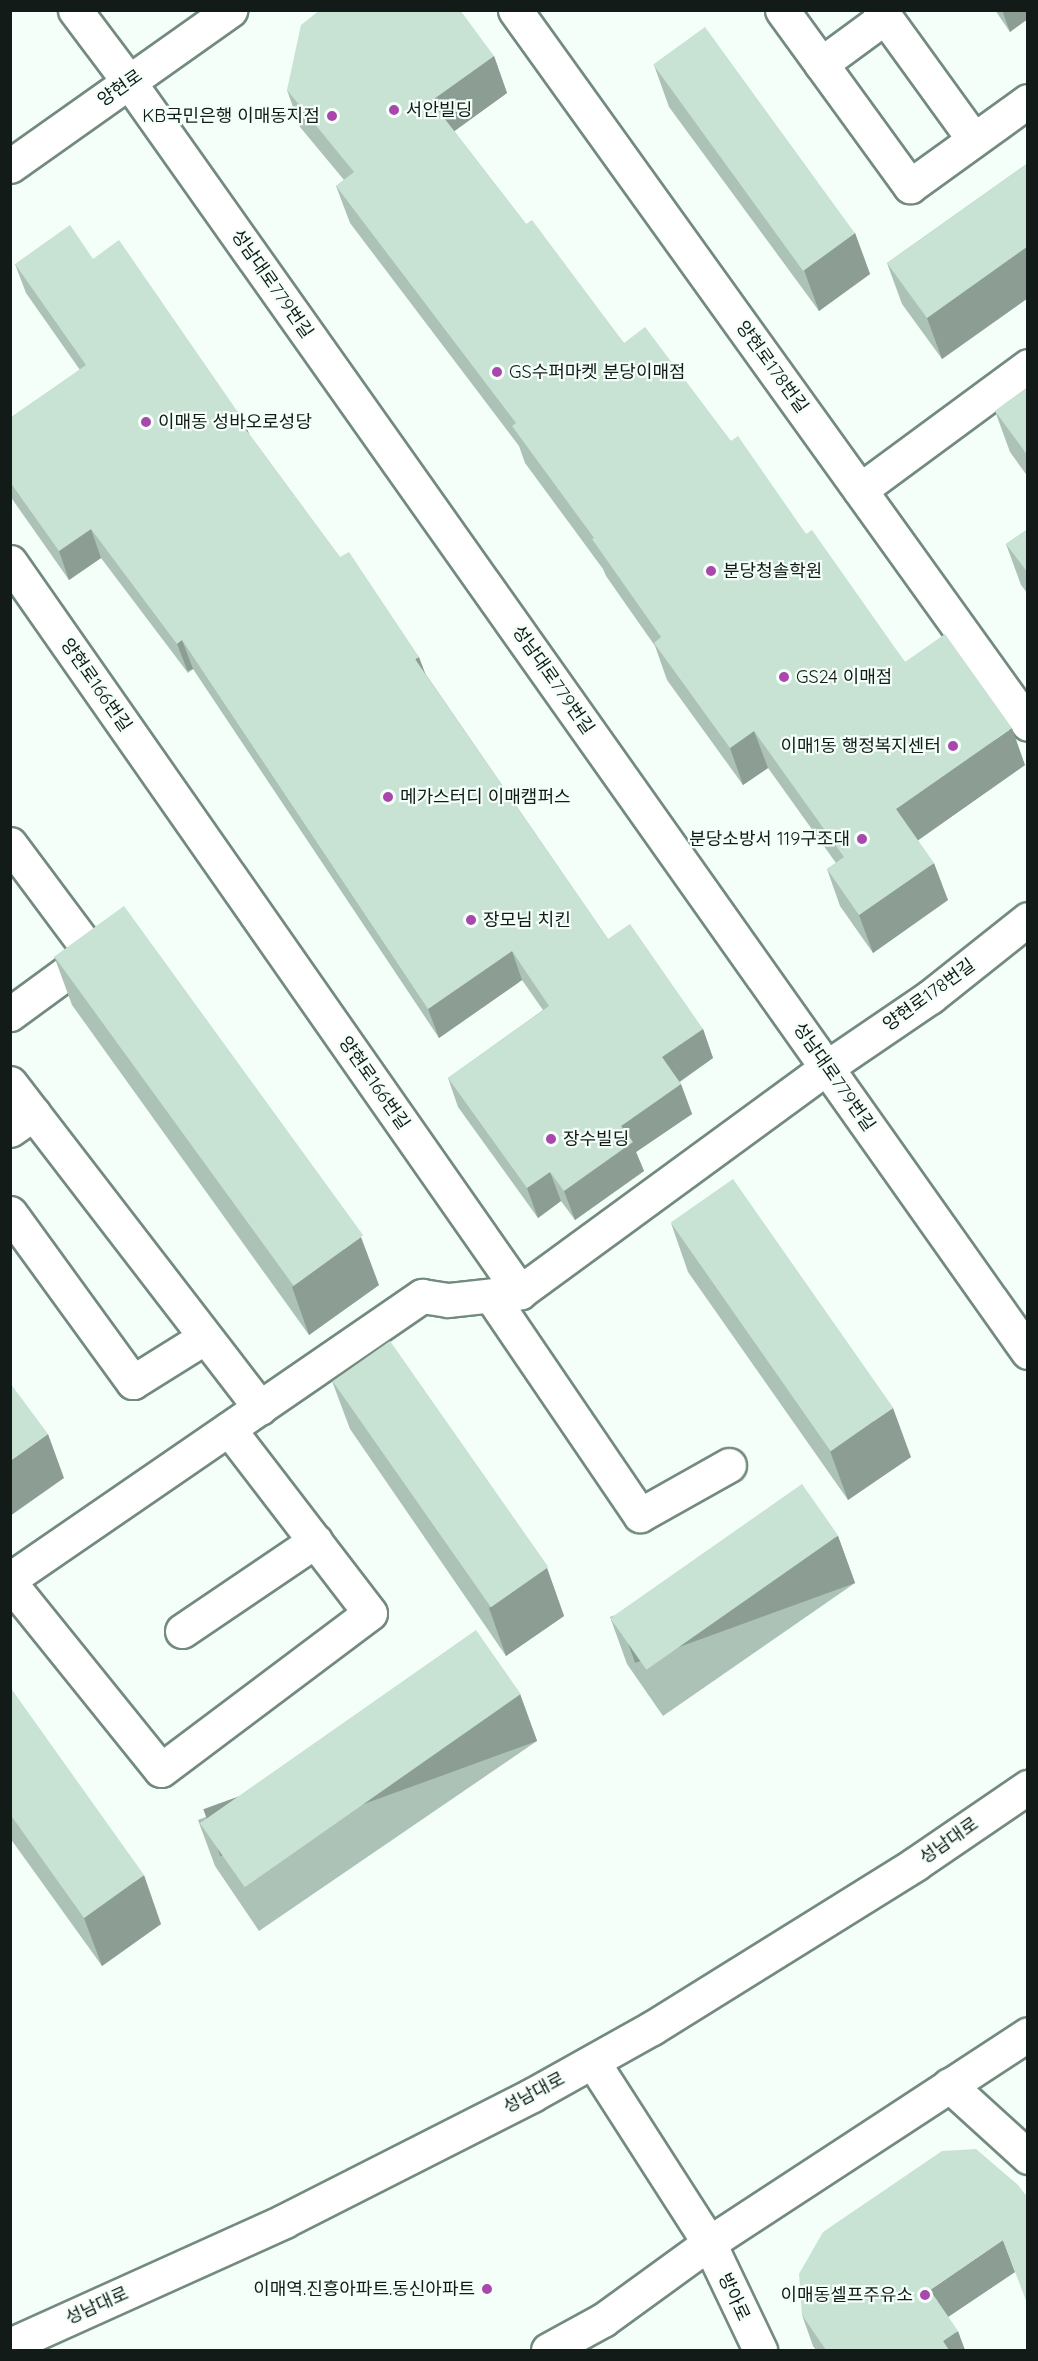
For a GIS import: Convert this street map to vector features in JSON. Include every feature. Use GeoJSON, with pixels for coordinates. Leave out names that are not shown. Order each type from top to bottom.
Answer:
{"type":"FeatureCollection","features":[{"type":"Feature","properties":{"kind":"street","name":"성남대로779번길"},"geometry":{"type":"LineString","coordinates":[[75,10],[129,82],[1028,1352]]}},
{"type":"Feature","properties":{"kind":"street","name":"양현로"},"geometry":{"type":"LineString","coordinates":[[10,166],[230,10]]}},
{"type":"Feature","properties":{"kind":"street","name":"양현로178번길"},"geometry":{"type":"LineString","coordinates":[[515,10],[1028,724]]}},
{"type":"Feature","properties":{"kind":"street"},"geometry":{"type":"LineString","coordinates":[[782,10],[910,186],[1028,101]]}},
{"type":"Feature","properties":{"kind":"street"},"geometry":{"type":"LineString","coordinates":[[821,64],[882,14],[974,140]]}},
{"type":"Feature","properties":{"kind":"street"},"geometry":{"type":"LineString","coordinates":[[860,490],[1028,366]]}},
{"type":"Feature","properties":{"kind":"street","name":"양현로166번길"},"geometry":{"type":"LineString","coordinates":[[10,562],[505,1294],[640,1515],[729,1465]]}},
{"type":"Feature","properties":{"kind":"street"},"geometry":{"type":"LineString","coordinates":[[10,844],[92,954],[10,1014]]}},
{"type":"Feature","properties":{"kind":"street","name":"양현로178번길"},"geometry":{"type":"LineString","coordinates":[[827,1067],[930,997],[1028,919]]}},
{"type":"Feature","properties":{"kind":"street"},"geometry":{"type":"LineString","coordinates":[[229,1429],[370,1613],[161,1770],[10,1581],[229,1429],[422,1296],[448,1300],[505,1294],[827,1067]]}},
{"type":"Feature","properties":{"kind":"street"},"geometry":{"type":"LineString","coordinates":[[10,1083],[22,1122],[205,1337],[260,1408]]}},
{"type":"Feature","properties":{"kind":"street"},"geometry":{"type":"LineString","coordinates":[[10,1213],[133,1382],[205,1337]]}},
{"type":"Feature","properties":{"kind":"street"},"geometry":{"type":"LineString","coordinates":[[182,1631],[315,1541]]}},
{"type":"Feature","properties":{"kind":"street","name":"성남대로"},"geometry":{"type":"LineString","coordinates":[[10,2345],[284,2221],[593,2062],[652,2028],[915,1864],[1028,1787]]}},
{"type":"Feature","properties":{"kind":"street"},"geometry":{"type":"LineString","coordinates":[[548,2350],[603,2320],[709,2243],[1028,2034]]}},
{"type":"Feature","properties":{"kind":"street","name":"방아로"},"geometry":{"type":"LineString","coordinates":[[593,2062],[709,2243],[760,2350]]}},
{"type":"Feature","properties":{"kind":"street"},"geometry":{"type":"LineString","coordinates":[[949,2085],[1028,2157]]}},
{"type":"Feature","properties":{"kind":"building"},"geometry":{"type":"Polygon","coordinates":[[[320,10],[460,10],[494,56],[431,101],[526,224],[532,220],[624,343],[645,327],[731,441],[738,436],[806,534],[812,530],[905,662],[945,634],[1012,728],[896,809],[934,863],[859,915],[827,869],[844,857],[754,731],[730,748],[654,643],[661,637],[592,539],[594,538],[512,426],[516,423],[336,186],[354,172],[287,90],[301,25],[320,10]]]}},
{"type":"Feature","properties":{"kind":"building"},"geometry":{"type":"Polygon","coordinates":[[[705,27],[855,233],[803,271],[653,65],[705,27]]]}},
{"type":"Feature","properties":{"kind":"building"},"geometry":{"type":"Polygon","coordinates":[[[1028,163],[1028,246],[927,318],[887,263],[1028,163]]]}},
{"type":"Feature","properties":{"kind":"building"},"geometry":{"type":"Polygon","coordinates":[[[70,225],[93,259],[119,240],[244,421],[241,423],[340,557],[349,552],[419,657],[415,659],[608,939],[630,924],[703,1029],[662,1057],[681,1084],[621,1126],[633,1142],[564,1191],[550,1172],[527,1188],[448,1078],[549,1006],[512,951],[428,1009],[182,640],[177,644],[91,529],[59,551],[10,482],[10,418],[86,365],[15,264],[70,225]]]}},
{"type":"Feature","properties":{"kind":"building"},"geometry":{"type":"Polygon","coordinates":[[[1028,387],[1028,456],[995,411],[1028,387]]]}},
{"type":"Feature","properties":{"kind":"building"},"geometry":{"type":"Polygon","coordinates":[[[1028,529],[1028,573],[1006,544],[1028,529]]]}},
{"type":"Feature","properties":{"kind":"building"},"geometry":{"type":"Polygon","coordinates":[[[124,906],[363,1235],[294,1286],[54,957],[124,906]]]}},
{"type":"Feature","properties":{"kind":"building"},"geometry":{"type":"Polygon","coordinates":[[[733,1179],[893,1408],[831,1451],[671,1223],[733,1179]]]}},
{"type":"Feature","properties":{"kind":"building"},"geometry":{"type":"Polygon","coordinates":[[[390,1341],[548,1567],[491,1607],[333,1381],[390,1341]]]}},
{"type":"Feature","properties":{"kind":"building"},"geometry":{"type":"Polygon","coordinates":[[[10,1383],[48,1434],[10,1461],[10,1383]]]}},
{"type":"Feature","properties":{"kind":"building"},"geometry":{"type":"Polygon","coordinates":[[[802,1484],[838,1536],[646,1670],[610,1618],[802,1484]]]}},
{"type":"Feature","properties":{"kind":"building"},"geometry":{"type":"Polygon","coordinates":[[[476,1630],[521,1694],[245,1887],[200,1823],[476,1630]]]}},
{"type":"Feature","properties":{"kind":"building"},"geometry":{"type":"Polygon","coordinates":[[[10,1687],[144,1875],[84,1918],[10,1814],[10,1687]]]}},
{"type":"Feature","properties":{"kind":"building"},"geometry":{"type":"Polygon","coordinates":[[[976,2149],[1018,2185],[1028,2198],[1028,2306],[1003,2240],[930,2290],[958,2331],[943,2341],[949,2350],[826,2350],[802,2315],[799,2274],[823,2232],[942,2151],[976,2149]]]}},
{"type":"Feature","properties":{"kind":"place","name":"서안빌딩"},"geometry":{"type":"Point","coordinates":[394,110]}},
{"type":"Feature","properties":{"kind":"place","name":"KB국민은행 이매동지점"},"geometry":{"type":"Point","coordinates":[332,116]}},
{"type":"Feature","properties":{"kind":"place","name":"GS수퍼마켓 분당이매점"},"geometry":{"type":"Point","coordinates":[497,372]}},
{"type":"Feature","properties":{"kind":"place","name":"이매동 성바오로성당"},"geometry":{"type":"Point","coordinates":[146,422]}},
{"type":"Feature","properties":{"kind":"place","name":"분당청솔학원"},"geometry":{"type":"Point","coordinates":[711,571]}},
{"type":"Feature","properties":{"kind":"place","name":"GS24 이매점"},"geometry":{"type":"Point","coordinates":[784,677]}},
{"type":"Feature","properties":{"kind":"place","name":"이매1동 행정복지센터"},"geometry":{"type":"Point","coordinates":[953,746]}},
{"type":"Feature","properties":{"kind":"place","name":"메가스터디 이매캠퍼스"},"geometry":{"type":"Point","coordinates":[388,797]}},
{"type":"Feature","properties":{"kind":"place","name":"분당소방서 119구조대"},"geometry":{"type":"Point","coordinates":[862,839]}},
{"type":"Feature","properties":{"kind":"place","name":"장모님 치킨"},"geometry":{"type":"Point","coordinates":[471,920]}},
{"type":"Feature","properties":{"kind":"place","name":"장수빌딩"},"geometry":{"type":"Point","coordinates":[551,1139]}},
{"type":"Feature","properties":{"kind":"place","name":"이매역.진흥아파트.동신아파트"},"geometry":{"type":"Point","coordinates":[487,2289]}},
{"type":"Feature","properties":{"kind":"place","name":"이매동셀프주유소"},"geometry":{"type":"Point","coordinates":[925,2295]}}]}
